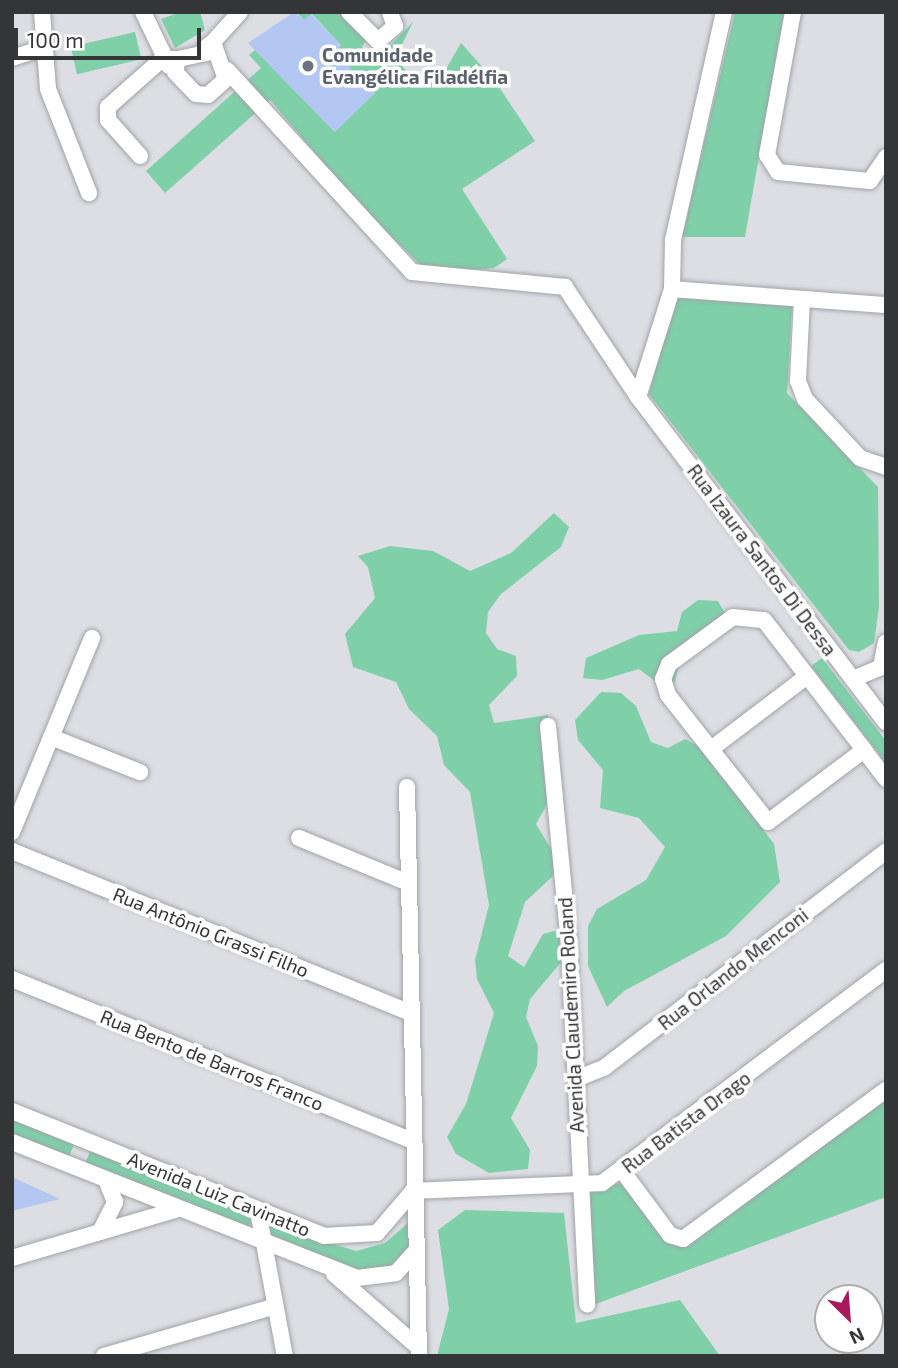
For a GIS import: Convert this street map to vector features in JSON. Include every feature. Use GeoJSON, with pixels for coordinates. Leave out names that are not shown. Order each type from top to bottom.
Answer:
{"type":"FeatureCollection","features":[{"type":"Feature","properties":{"kind":"street"},"geometry":{"type":"LineString","coordinates":[[42,12],[42,48],[73,162],[89,193]]}},
{"type":"Feature","properties":{"kind":"street"},"geometry":{"type":"LineString","coordinates":[[140,156],[108,120],[107,107],[171,63],[210,48],[240,12]]}},
{"type":"Feature","properties":{"kind":"street"},"geometry":{"type":"LineString","coordinates":[[349,12],[379,40],[395,26],[390,12]]}},
{"type":"Feature","properties":{"kind":"street"},"geometry":{"type":"LineString","coordinates":[[638,397],[672,289],[673,240],[724,12]]}},
{"type":"Feature","properties":{"kind":"street"},"geometry":{"type":"LineString","coordinates":[[793,12],[767,155],[778,172],[828,182],[870,181],[886,157]]}},
{"type":"Feature","properties":{"kind":"street"},"geometry":{"type":"LineString","coordinates":[[145,17],[171,63],[196,94],[208,95],[230,75],[210,48]]}},
{"type":"Feature","properties":{"kind":"street"},"geometry":{"type":"LineString","coordinates":[[12,58],[42,48]]}},
{"type":"Feature","properties":{"kind":"street","name":"Rua Izaura Santos Di Dessa"},"geometry":{"type":"LineString","coordinates":[[230,75],[412,272],[565,287],[638,397],[886,722]]}},
{"type":"Feature","properties":{"kind":"street"},"geometry":{"type":"LineString","coordinates":[[672,289],[886,305]]}},
{"type":"Feature","properties":{"kind":"street"},"geometry":{"type":"LineString","coordinates":[[802,299],[798,381],[805,399],[860,458],[886,467]]}},
{"type":"Feature","properties":{"kind":"street","name":"Rua Izaura Santos Di Dessa"},"geometry":{"type":"LineString","coordinates":[[711,749],[668,695],[663,679],[669,664],[733,617],[751,615],[764,620],[886,779]]}},
{"type":"Feature","properties":{"kind":"street"},"geometry":{"type":"LineString","coordinates":[[12,832],[92,638]]}},
{"type":"Feature","properties":{"kind":"street"},"geometry":{"type":"LineString","coordinates":[[853,679],[881,667],[886,642]]}},
{"type":"Feature","properties":{"kind":"street"},"geometry":{"type":"LineString","coordinates":[[807,676],[711,749],[768,822],[864,750]]}},
{"type":"Feature","properties":{"kind":"street","name":"Avenida Claudemiro Roland"},"geometry":{"type":"LineString","coordinates":[[548,726],[576,1079],[587,1305]]}},
{"type":"Feature","properties":{"kind":"street"},"geometry":{"type":"LineString","coordinates":[[51,737],[140,772]]}},
{"type":"Feature","properties":{"kind":"street"},"geometry":{"type":"LineString","coordinates":[[407,787],[413,1191],[419,1352]]}},
{"type":"Feature","properties":{"kind":"street"},"geometry":{"type":"LineString","coordinates":[[299,838],[408,883]]}},
{"type":"Feature","properties":{"kind":"street","name":"Rua Orlando Menconi"},"geometry":{"type":"LineString","coordinates":[[576,1079],[605,1067],[886,850]]}},
{"type":"Feature","properties":{"kind":"street","name":"Rua Antônio Grassi Filho"},"geometry":{"type":"LineString","coordinates":[[12,851],[410,1013]]}},
{"type":"Feature","properties":{"kind":"street","name":"Rua Batista Drago"},"geometry":{"type":"LineString","coordinates":[[413,1191],[581,1186],[623,1172],[886,970]]}},
{"type":"Feature","properties":{"kind":"street","name":"Rua Bento de Barros Franco"},"geometry":{"type":"LineString","coordinates":[[12,979],[412,1141]]}},
{"type":"Feature","properties":{"kind":"street"},"geometry":{"type":"LineString","coordinates":[[623,1172],[670,1235],[682,1239],[886,1090]]}},
{"type":"Feature","properties":{"kind":"street","name":"Avenida Luiz Cavinatto"},"geometry":{"type":"LineString","coordinates":[[12,1111],[324,1236],[349,1238],[377,1233],[413,1191]]}},
{"type":"Feature","properties":{"kind":"street"},"geometry":{"type":"LineString","coordinates":[[74,1167],[85,1141]]}},
{"type":"Feature","properties":{"kind":"street","name":"Avenida Luiz Cavinatto"},"geometry":{"type":"LineString","coordinates":[[12,1142],[327,1267],[378,1278],[396,1273],[415,1252]]}},
{"type":"Feature","properties":{"kind":"street"},"geometry":{"type":"LineString","coordinates":[[100,1232],[116,1202],[106,1180]]}},
{"type":"Feature","properties":{"kind":"street"},"geometry":{"type":"LineString","coordinates":[[12,1258],[178,1209]]}},
{"type":"Feature","properties":{"kind":"street"},"geometry":{"type":"LineString","coordinates":[[258,1211],[273,1307],[285,1356]]}},
{"type":"Feature","properties":{"kind":"street"},"geometry":{"type":"LineString","coordinates":[[327,1267],[419,1352]]}},
{"type":"Feature","properties":{"kind":"street"},"geometry":{"type":"LineString","coordinates":[[104,1356],[273,1307]]}},
{"type":"Feature","properties":{"kind":"green space"},"geometry":{"type":"Polygon","coordinates":[[[181,12],[200,12],[205,30],[175,48],[161,19],[181,12]]]}},
{"type":"Feature","properties":{"kind":"green space"},"geometry":{"type":"Polygon","coordinates":[[[296,12],[345,12],[369,36],[362,47],[375,61],[413,22],[395,59],[410,74],[438,83],[461,43],[495,81],[535,141],[462,189],[507,259],[494,268],[462,271],[421,265],[363,209],[270,100],[165,193],[146,171],[261,68],[249,55],[255,50],[334,131],[375,93],[334,52],[341,45],[312,14],[304,20],[296,12]]]}},
{"type":"Feature","properties":{"kind":"green space"},"geometry":{"type":"Polygon","coordinates":[[[735,12],[784,12],[745,237],[682,237],[735,12]]]}},
{"type":"Feature","properties":{"kind":"green space"},"geometry":{"type":"Polygon","coordinates":[[[135,32],[141,59],[77,74],[71,47],[135,32]]]}},
{"type":"Feature","properties":{"kind":"green space"},"geometry":{"type":"Polygon","coordinates":[[[676,295],[792,304],[787,393],[878,487],[879,607],[874,643],[859,652],[849,650],[649,394],[676,295]]]}},
{"type":"Feature","properties":{"kind":"green space"},"geometry":{"type":"Polygon","coordinates":[[[554,513],[569,527],[561,547],[501,594],[488,612],[486,633],[497,649],[516,656],[517,676],[489,705],[494,723],[548,715],[554,792],[536,824],[556,857],[553,876],[525,902],[508,956],[524,967],[543,934],[562,929],[563,960],[530,999],[526,1017],[538,1046],[537,1066],[511,1118],[530,1150],[528,1169],[489,1173],[456,1154],[447,1137],[466,1104],[494,1013],[477,979],[475,960],[489,905],[470,792],[444,765],[437,736],[409,709],[396,682],[353,667],[345,634],[375,598],[368,567],[358,556],[390,546],[433,551],[470,571],[511,553],[554,513]]]}},
{"type":"Feature","properties":{"kind":"green space"},"geometry":{"type":"Polygon","coordinates":[[[698,600],[718,601],[726,615],[679,664],[675,682],[655,681],[639,669],[602,680],[583,678],[586,658],[639,635],[677,631],[682,612],[698,600]]]}},
{"type":"Feature","properties":{"kind":"green space"},"geometry":{"type":"Polygon","coordinates":[[[822,658],[886,741],[886,763],[811,666],[822,658]]]}},
{"type":"Feature","properties":{"kind":"green space"},"geometry":{"type":"Polygon","coordinates":[[[601,692],[621,693],[636,706],[651,742],[668,748],[685,739],[702,748],[774,844],[780,882],[726,936],[624,991],[607,1007],[588,966],[588,926],[597,909],[646,880],[665,847],[639,818],[600,808],[603,770],[578,740],[575,720],[601,692]]]}},
{"type":"Feature","properties":{"kind":"green space"},"geometry":{"type":"Polygon","coordinates":[[[886,1099],[886,1197],[593,1305],[585,1190],[622,1183],[681,1246],[692,1243],[886,1099]]]}},
{"type":"Feature","properties":{"kind":"green space"},"geometry":{"type":"Polygon","coordinates":[[[12,1119],[74,1144],[67,1161],[12,1138],[12,1119]]]}},
{"type":"Feature","properties":{"kind":"green space"},"geometry":{"type":"Polygon","coordinates":[[[91,1149],[253,1215],[248,1228],[85,1163],[91,1149]]]}},
{"type":"Feature","properties":{"kind":"green space"},"geometry":{"type":"Polygon","coordinates":[[[465,1210],[564,1213],[576,1323],[680,1300],[720,1356],[437,1356],[449,1309],[438,1230],[465,1210]]]}},
{"type":"Feature","properties":{"kind":"green space"},"geometry":{"type":"Polygon","coordinates":[[[408,1223],[410,1250],[380,1274],[348,1269],[273,1240],[268,1224],[356,1251],[385,1243],[408,1223]]]}},
{"type":"Feature","properties":{"kind":"building","name":"Comunidade Evangélica Filadélfia"},"geometry":{"type":"Polygon","coordinates":[[[294,12],[304,20],[311,14],[341,45],[334,52],[375,93],[335,132],[248,43],[294,12]]]}},
{"type":"Feature","properties":{"kind":"building"},"geometry":{"type":"Polygon","coordinates":[[[12,1177],[60,1199],[12,1211],[12,1177]]]}},
{"type":"Feature","properties":{"kind":"place","name":"Comunidade Evangélica Filadélfia"},"geometry":{"type":"Point","coordinates":[308,66]}}]}
